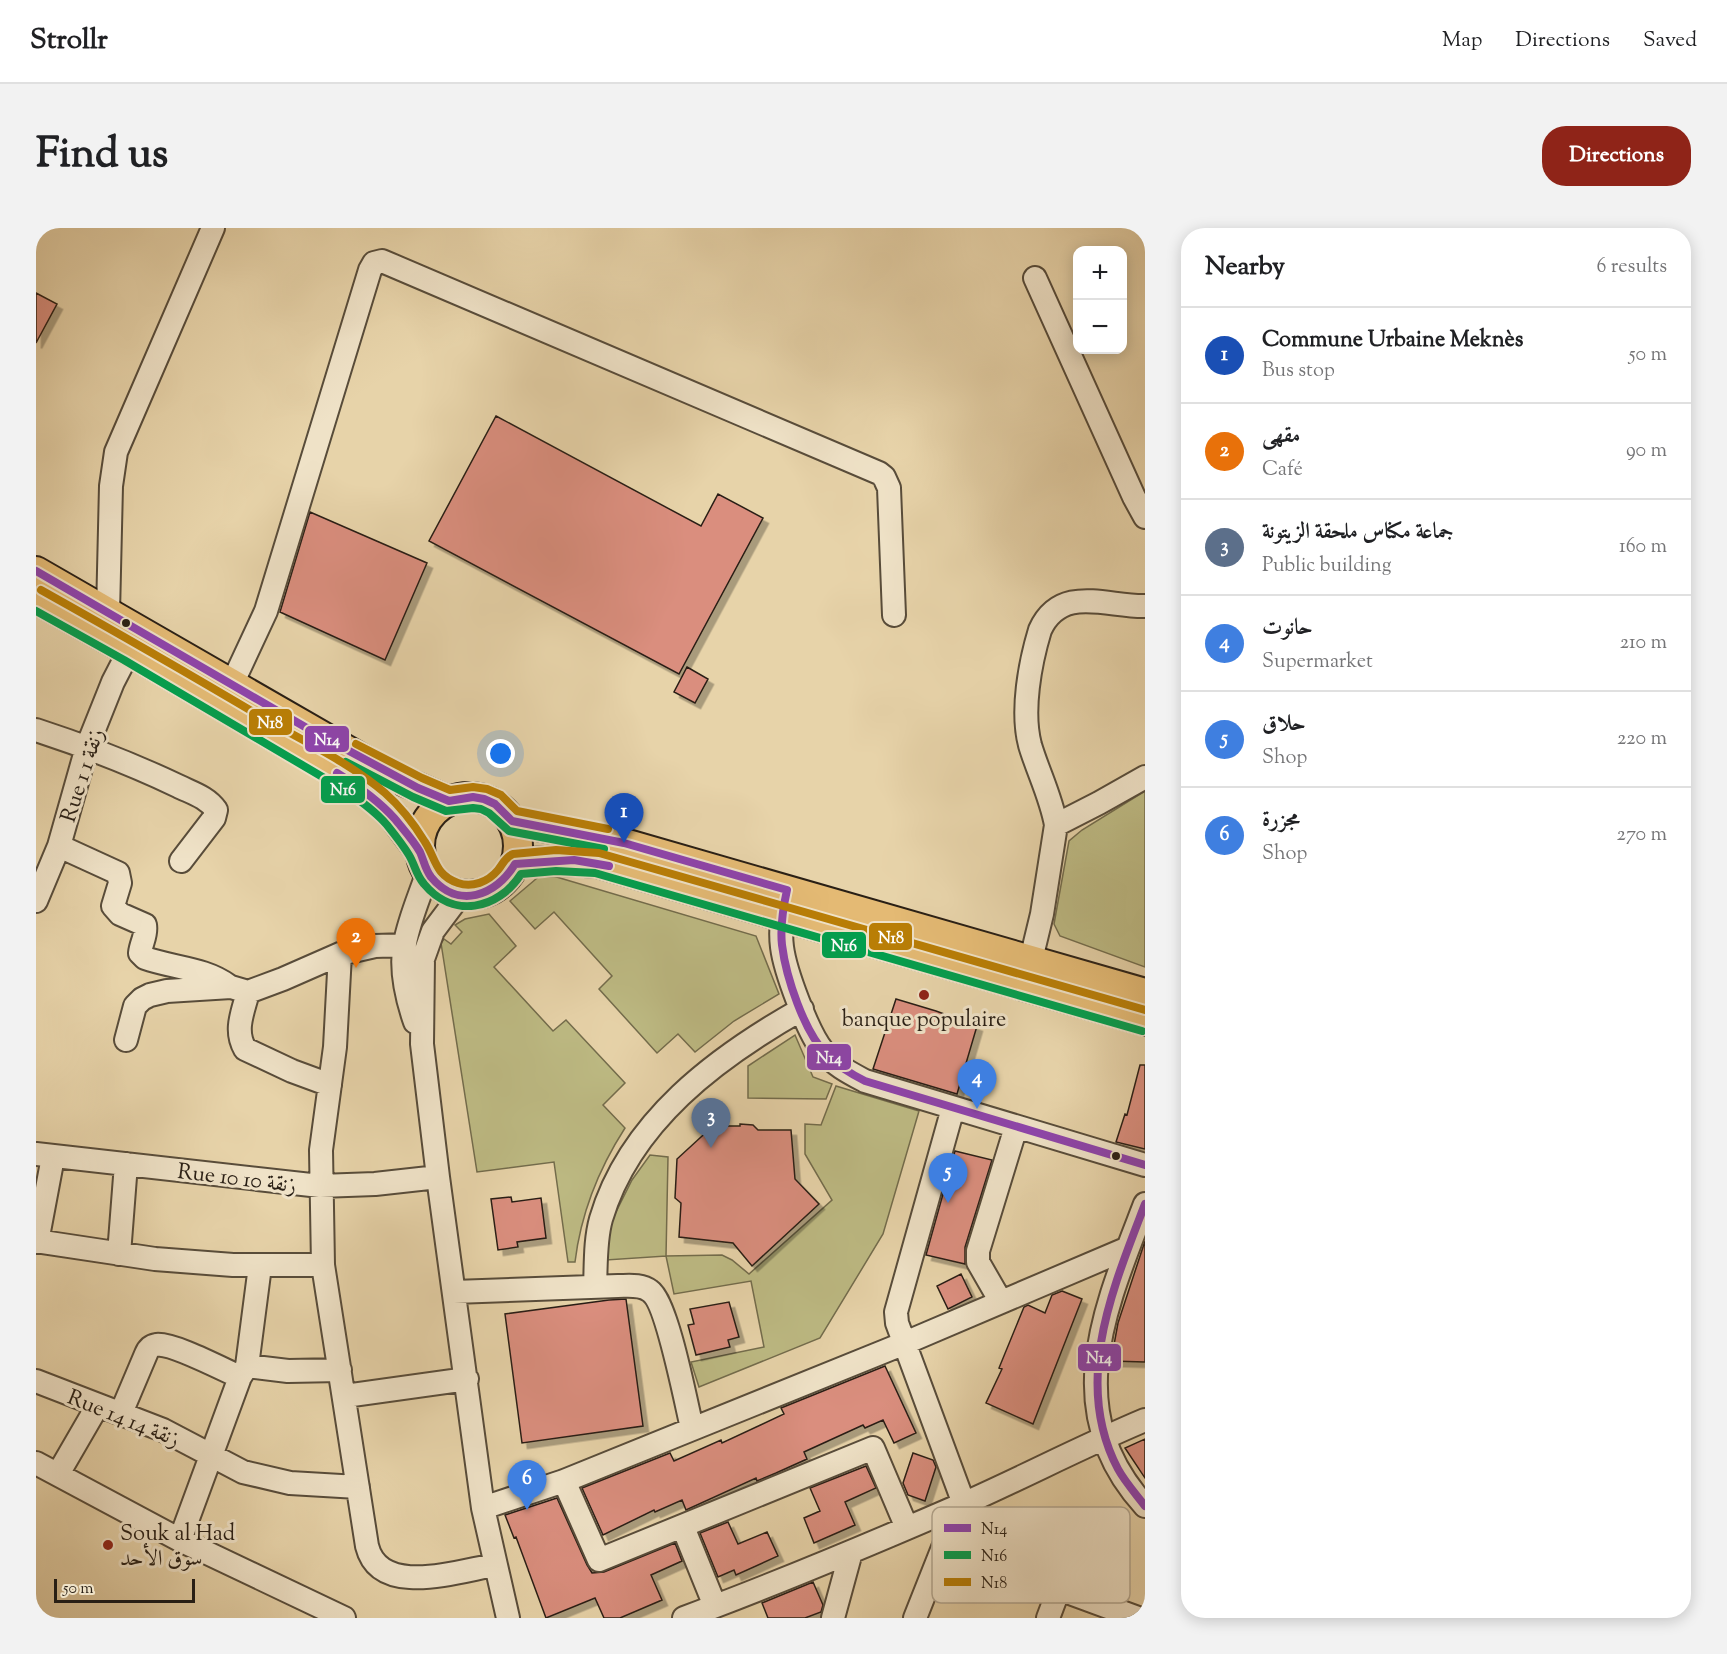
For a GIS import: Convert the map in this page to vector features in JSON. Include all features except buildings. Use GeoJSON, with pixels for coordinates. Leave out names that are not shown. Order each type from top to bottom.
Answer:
{"type":"FeatureCollection","features":[{"type":"Feature","properties":{"kind":"main road"},"geometry":{"type":"LineString","coordinates":[[36,571],[108,613],[368,793],[394,817],[437,884],[448,891],[474,896],[499,886],[509,876],[518,855],[518,837],[512,820],[495,804],[484,799],[461,798],[449,801],[436,810],[426,822],[421,837],[424,863]]}},
{"type":"Feature","properties":{"kind":"main road"},"geometry":{"type":"LineString","coordinates":[[36,599],[129,651],[225,693],[392,776],[449,801]]}},
{"type":"Feature","properties":{"kind":"main road"},"geometry":{"type":"LineString","coordinates":[[512,820],[624,843],[784,903],[1023,987],[1145,1021]]}},
{"type":"Feature","properties":{"kind":"main road"},"geometry":{"type":"LineString","coordinates":[[515,864],[543,860],[597,863],[934,933],[1145,993]]}},
{"type":"Feature","properties":{"kind":"street"},"geometry":{"type":"LineString","coordinates":[[108,613],[111,486],[116,452],[213,228]]}},
{"type":"Feature","properties":{"kind":"street"},"geometry":{"type":"LineString","coordinates":[[225,693],[266,611],[370,270],[374,263],[382,261],[879,473],[884,477],[889,488],[894,615]]}},
{"type":"Feature","properties":{"kind":"street"},"geometry":{"type":"LineString","coordinates":[[1035,278],[1145,517]]}},
{"type":"Feature","properties":{"kind":"street"},"geometry":{"type":"LineString","coordinates":[[1023,987],[1042,914],[1056,825],[1054,812],[1030,744],[1027,721],[1027,697],[1040,630],[1052,612],[1072,602],[1145,606]]}},
{"type":"Feature","properties":{"kind":"street","name":"Rue 1 زنقة 1"},"geometry":{"type":"LineString","coordinates":[[36,901],[59,846],[87,747],[113,682],[129,651]]}},
{"type":"Feature","properties":{"kind":"street"},"geometry":{"type":"LineString","coordinates":[[36,730],[87,747],[210,801],[216,810],[214,818],[181,861]]}},
{"type":"Feature","properties":{"kind":"street"},"geometry":{"type":"LineString","coordinates":[[1056,825],[1145,777]]}},
{"type":"Feature","properties":{"kind":"street"},"geometry":{"type":"LineString","coordinates":[[59,846],[117,873],[120,883],[114,906],[120,914],[145,925],[140,950],[142,955],[160,963],[218,978],[239,990]]}},
{"type":"Feature","properties":{"kind":"street"},"geometry":{"type":"LineString","coordinates":[[422,1044],[405,982],[405,945],[421,890],[424,863]]}},
{"type":"Feature","properties":{"kind":"street"},"geometry":{"type":"LineString","coordinates":[[460,895],[433,931],[423,959],[422,1044],[483,1508],[508,1618]]}},
{"type":"Feature","properties":{"kind":"street"},"geometry":{"type":"LineString","coordinates":[[784,903],[782,947],[802,1010],[823,1051],[841,1067],[865,1081],[1145,1165]]}},
{"type":"Feature","properties":{"kind":"street"},"geometry":{"type":"LineString","coordinates":[[126,1040],[132,1013],[141,999],[167,991],[239,990],[340,954],[375,946],[405,945]]}},
{"type":"Feature","properties":{"kind":"street"},"geometry":{"type":"LineString","coordinates":[[340,954],[335,1047],[321,1150],[323,1265],[369,1554],[373,1562],[386,1573],[397,1577],[418,1577],[495,1565]]}},
{"type":"Feature","properties":{"kind":"street"},"geometry":{"type":"LineString","coordinates":[[239,990],[239,1035],[245,1049],[292,1071],[330,1084]]}},
{"type":"Feature","properties":{"kind":"street"},"geometry":{"type":"LineString","coordinates":[[595,1287],[596,1252],[601,1220],[610,1194],[639,1139],[659,1116],[709,1070],[764,1030],[802,1010]]}},
{"type":"Feature","properties":{"kind":"street"},"geometry":{"type":"LineString","coordinates":[[953,1108],[896,1312],[897,1323],[964,1504],[963,1507]]}},
{"type":"Feature","properties":{"kind":"street"},"geometry":{"type":"LineString","coordinates":[[1001,1302],[978,1262],[978,1251],[1016,1126]]}},
{"type":"Feature","properties":{"kind":"street"},"geometry":{"type":"LineString","coordinates":[[44,1156],[37,1241],[166,1260],[260,1266],[323,1265]]}},
{"type":"Feature","properties":{"kind":"street","name":"Rue 10 زنقة 10"},"geometry":{"type":"LineString","coordinates":[[44,1156],[320,1186],[375,1184],[438,1177]]}},
{"type":"Feature","properties":{"kind":"street"},"geometry":{"type":"LineString","coordinates":[[119,1254],[126,1164]]}},
{"type":"Feature","properties":{"kind":"street"},"geometry":{"type":"LineString","coordinates":[[1145,1204],[1106,1307],[1097,1355],[1096,1396],[1102,1437],[1122,1477],[1145,1506]]}},
{"type":"Feature","properties":{"kind":"street"},"geometry":{"type":"LineString","coordinates":[[483,1508],[564,1481],[905,1343],[1128,1248]]}},
{"type":"Feature","properties":{"kind":"street"},"geometry":{"type":"LineString","coordinates":[[180,1540],[244,1371],[260,1266]]}},
{"type":"Feature","properties":{"kind":"street"},"geometry":{"type":"LineString","coordinates":[[454,1292],[637,1286],[652,1291],[666,1322],[693,1428]]}},
{"type":"Feature","properties":{"kind":"street"},"geometry":{"type":"LineString","coordinates":[[121,1413],[146,1354],[153,1345],[164,1345],[244,1371],[340,1370]]}},
{"type":"Feature","properties":{"kind":"street"},"geometry":{"type":"LineString","coordinates":[[345,1396],[467,1379]]}},
{"type":"Feature","properties":{"kind":"street","name":"Rue 14 زنقة 14"},"geometry":{"type":"LineString","coordinates":[[36,1381],[162,1430],[243,1472],[290,1483],[358,1487]]}},
{"type":"Feature","properties":{"kind":"street"},"geometry":{"type":"LineString","coordinates":[[58,1474],[98,1405]]}},
{"type":"Feature","properties":{"kind":"street"},"geometry":{"type":"LineString","coordinates":[[957,1507],[1102,1437],[1145,1419]]}},
{"type":"Feature","properties":{"kind":"street"},"geometry":{"type":"LineString","coordinates":[[564,1481],[599,1560],[873,1448],[907,1528]]}},
{"type":"Feature","properties":{"kind":"street"},"geometry":{"type":"LineString","coordinates":[[36,1463],[180,1540],[344,1618]]}},
{"type":"Feature","properties":{"kind":"street"},"geometry":{"type":"LineString","coordinates":[[684,1618],[932,1517]]}},
{"type":"Feature","properties":{"kind":"street"},"geometry":{"type":"LineString","coordinates":[[682,1527],[715,1606]]}},
{"type":"Feature","properties":{"kind":"street"},"geometry":{"type":"LineString","coordinates":[[832,1618],[851,1551]]}},
{"type":"Feature","properties":{"kind":"street"},"geometry":{"type":"LineString","coordinates":[[915,1618],[932,1575]]}},
{"type":"Feature","properties":{"kind":"street"},"geometry":{"type":"LineString","coordinates":[[1047,1618],[1053,1603]]}},
{"type":"Feature","properties":{"kind":"street"},"geometry":{"type":"LineString","coordinates":[[1097,1603],[1137,1618]]}},
{"type":"Feature","properties":{"kind":"shaded area"},"geometry":{"type":"Polygon","coordinates":[[[1145,791],[1145,967],[1060,936],[1054,924],[1069,841],[1082,830],[1145,791]]]}},
{"type":"Feature","properties":{"kind":"shaded area"},"geometry":{"type":"Polygon","coordinates":[[[543,873],[756,936],[779,994],[734,1021],[695,1052],[678,1034],[657,1053],[599,989],[612,976],[554,912],[535,929],[510,901],[543,873]]]}},
{"type":"Feature","properties":{"kind":"shaded area"},"geometry":{"type":"Polygon","coordinates":[[[489,914],[516,946],[494,967],[553,1031],[566,1020],[625,1083],[603,1105],[625,1128],[592,1192],[586,1209],[575,1262],[568,1262],[554,1162],[477,1172],[441,943],[444,939],[451,944],[462,932],[455,925],[465,919],[489,914]]]}},
{"type":"Feature","properties":{"kind":"shaded area"},"geometry":{"type":"Polygon","coordinates":[[[795,1035],[813,1077],[832,1084],[826,1099],[748,1098],[748,1066],[795,1035]]]}},
{"type":"Feature","properties":{"kind":"shaded area"},"geometry":{"type":"Polygon","coordinates":[[[836,1086],[919,1111],[883,1234],[820,1338],[699,1387],[691,1362],[764,1347],[751,1281],[674,1294],[666,1256],[722,1255],[749,1274],[832,1200],[805,1154],[805,1124],[821,1125],[836,1086]]]}},
{"type":"Feature","properties":{"kind":"shaded area"},"geometry":{"type":"Polygon","coordinates":[[[650,1155],[668,1157],[666,1256],[606,1260],[611,1222],[632,1180],[650,1155]]]}},
{"type":"Feature","properties":{"kind":"transit line","name":"N14"},"geometry":{"type":"LineString","coordinates":[[36,571],[312,731],[418,788],[449,801],[473,797],[484,799],[495,804],[512,821],[624,843],[787,890],[781,931],[787,972],[797,1003],[811,1033],[836,1063],[865,1081],[1145,1165]]}},
{"type":"Feature","properties":{"kind":"transit line","name":"N18"},"geometry":{"type":"LineString","coordinates":[[41,590],[357,772],[385,793],[407,816],[429,848],[440,871],[450,880],[469,885],[485,881],[513,854],[556,850],[599,853],[1145,1010]]}},
{"type":"Feature","properties":{"kind":"transit line","name":"N16"},"geometry":{"type":"LineString","coordinates":[[36,611],[348,792],[383,820],[407,851],[424,884],[448,902],[461,906],[475,906],[488,902],[500,896],[521,874],[556,871],[595,873],[1142,1031]]}},
{"type":"Feature","properties":{"kind":"transit line","name":"N18"},"geometry":{"type":"LineString","coordinates":[[356,744],[450,790],[473,787],[487,789],[501,795],[517,811],[608,829]]}},
{"type":"Feature","properties":{"kind":"transit line","name":"N16"},"geometry":{"type":"LineString","coordinates":[[346,762],[413,797],[446,811],[481,809],[509,831],[604,849]]}},
{"type":"Feature","properties":{"kind":"transit line","name":"N14"},"geometry":{"type":"LineString","coordinates":[[337,773],[388,812],[418,848],[431,877],[453,893],[464,896],[487,891],[498,884],[515,864],[574,860],[609,866]]}},
{"type":"Feature","properties":{"kind":"transit line","name":"N14"},"geometry":{"type":"LineString","coordinates":[[1145,1204],[1110,1302],[1102,1335],[1098,1369],[1098,1403],[1105,1436],[1118,1469],[1145,1506]]}},
{"type":"Feature","properties":{"kind":"place","name":"Commune Urbaine Meknès"},"geometry":{"type":"Point","coordinates":[624,843]}},
{"type":"Feature","properties":{"kind":"place","name":"مقهى"},"geometry":{"type":"Point","coordinates":[356,968]}},
{"type":"Feature","properties":{"kind":"place","name":"banque populaire"},"geometry":{"type":"Point","coordinates":[924,995]}},
{"type":"Feature","properties":{"kind":"place","name":"حانوت"},"geometry":{"type":"Point","coordinates":[977,1109]}},
{"type":"Feature","properties":{"kind":"place","name":"جماعة مكناس ملحقة الزيتونة"},"geometry":{"type":"Point","coordinates":[711,1148]}},
{"type":"Feature","properties":{"kind":"place","name":"حلاق"},"geometry":{"type":"Point","coordinates":[948,1203]}},
{"type":"Feature","properties":{"kind":"place","name":"مجزرة"},"geometry":{"type":"Point","coordinates":[527,1510]}},
{"type":"Feature","properties":{"kind":"place","name":"Souk al Had سوق الأحد"},"geometry":{"type":"Point","coordinates":[108,1545]}}]}
